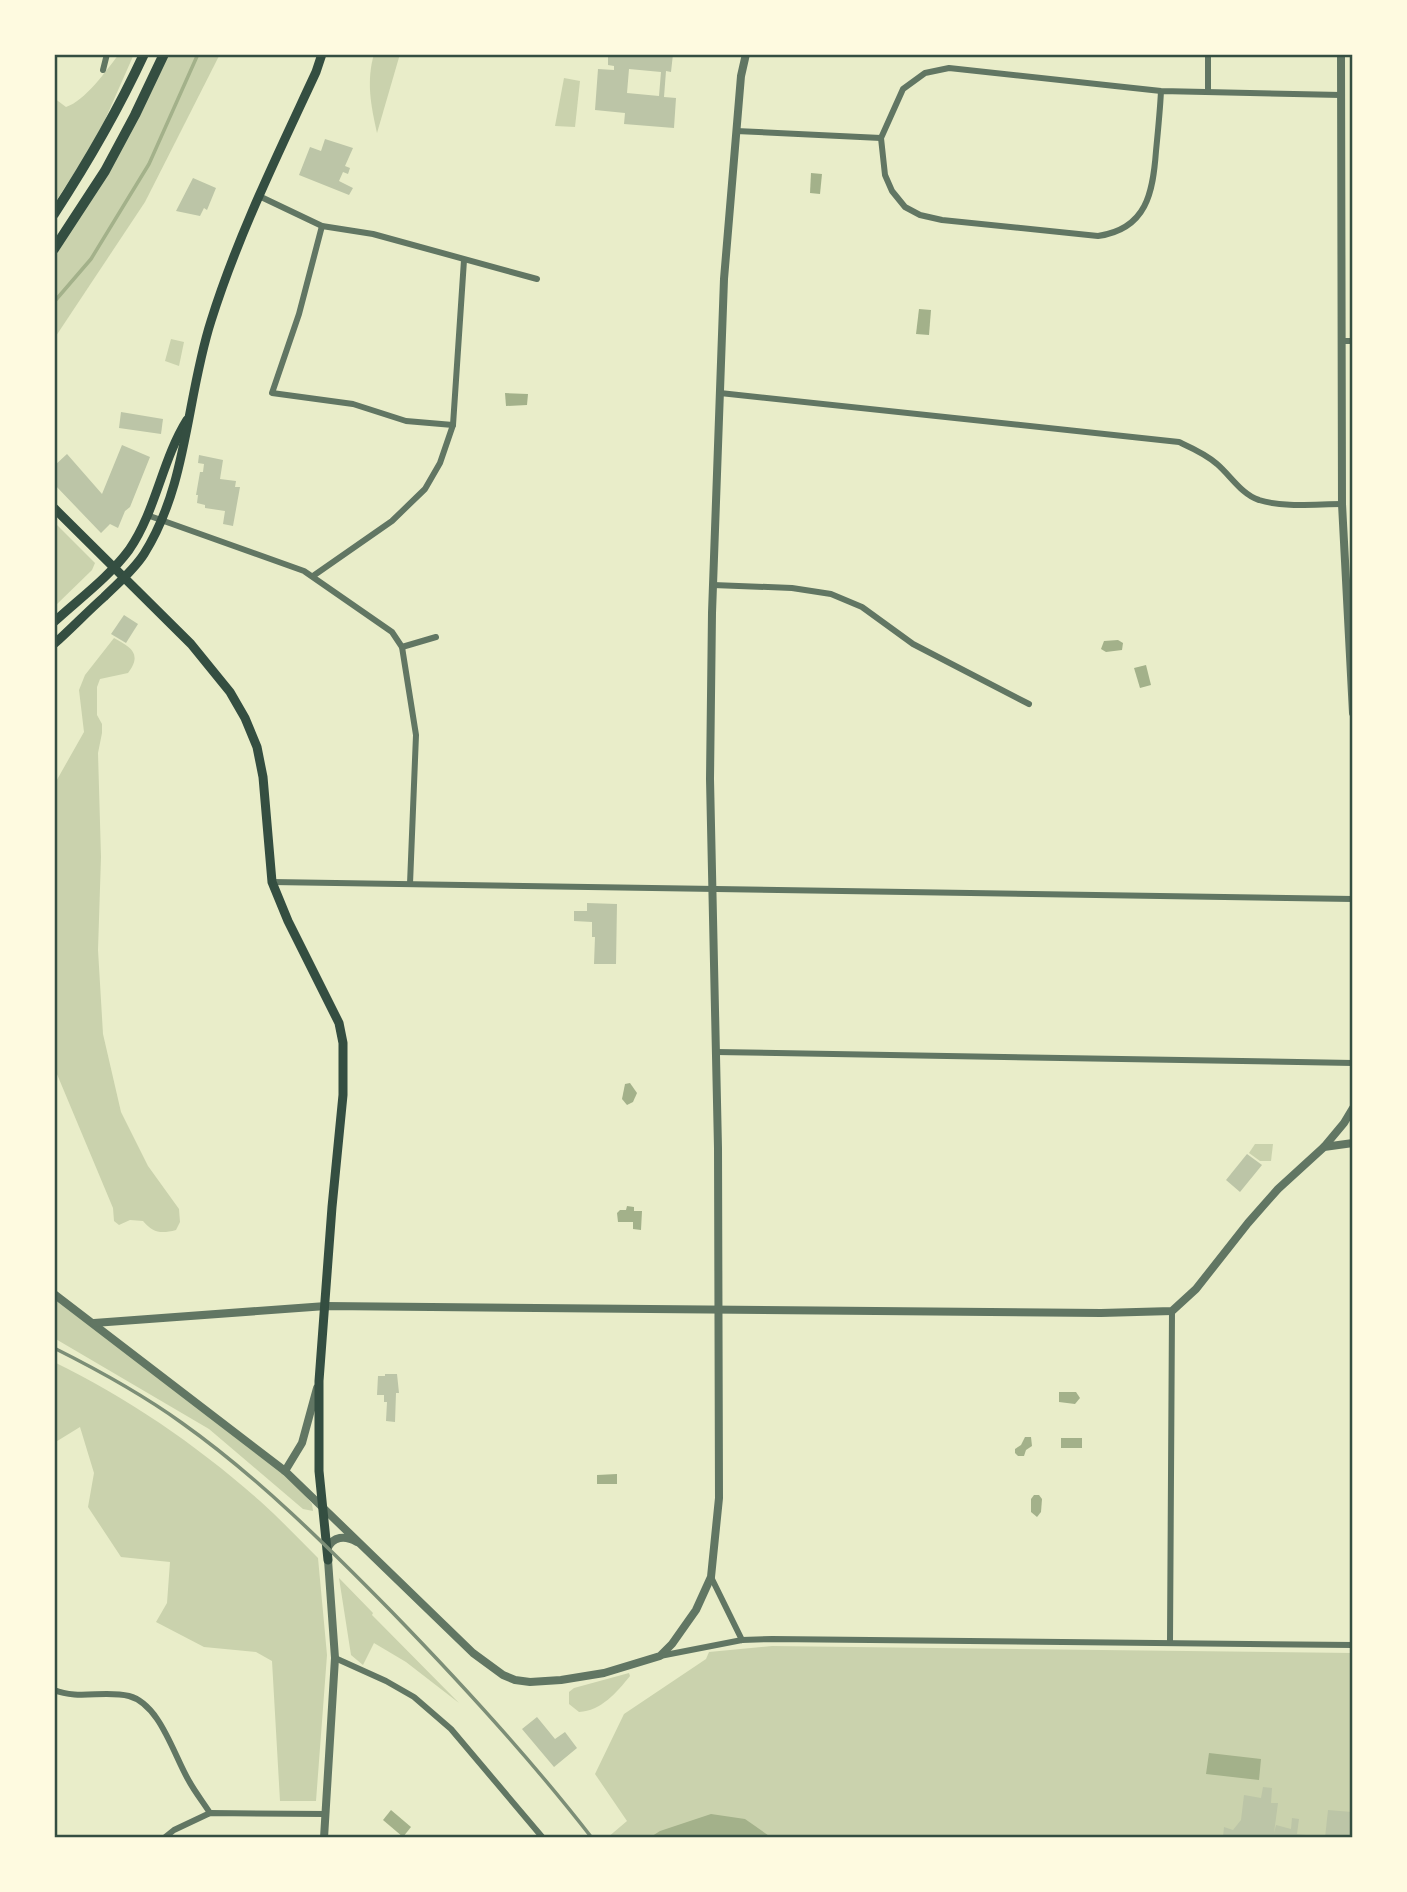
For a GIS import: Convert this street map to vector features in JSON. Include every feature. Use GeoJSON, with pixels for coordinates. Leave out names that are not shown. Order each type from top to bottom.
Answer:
{"type":"FeatureCollection","features":[{"type":"Feature","properties":{"kind":"main road"},"geometry":{"type":"LineString","coordinates":[[54,214],[89,162],[144,54]]}},
{"type":"Feature","properties":{"kind":"main road"},"geometry":{"type":"LineString","coordinates":[[54,248],[104,171],[164,54]]}},
{"type":"Feature","properties":{"kind":"main road"},"geometry":{"type":"LineString","coordinates":[[54,644],[124,579],[143,556],[162,520],[180,467],[188,419],[211,321],[239,242],[322,54]]}},
{"type":"Feature","properties":{"kind":"main road"},"geometry":{"type":"LineString","coordinates":[[54,622],[113,569],[130,548],[147,515],[179,433],[188,419]]}},
{"type":"Feature","properties":{"kind":"main road"},"geometry":{"type":"LineString","coordinates":[[54,508],[191,644],[230,692],[245,718],[257,747],[263,777],[272,882],[288,921],[339,1023],[344,1043],[343,1095],[319,1381],[318,1445],[328,1555]]}},
{"type":"Feature","properties":{"kind":"street"},"geometry":{"type":"LineString","coordinates":[[103,70],[107,54]]}},
{"type":"Feature","properties":{"kind":"street"},"geometry":{"type":"LineString","coordinates":[[660,1656],[696,1610],[710,1577],[719,1498],[716,1052],[710,779],[713,585],[724,279],[741,76],[747,54]]}},
{"type":"Feature","properties":{"kind":"street"},"geometry":{"type":"LineString","coordinates":[[1208,54],[1208,91]]}},
{"type":"Feature","properties":{"kind":"street"},"geometry":{"type":"LineString","coordinates":[[1341,54],[1342,504],[1353,713]]}},
{"type":"Feature","properties":{"kind":"street"},"geometry":{"type":"LineString","coordinates":[[1161,90],[1152,191],[1140,214],[1128,225],[1106,234],[1097,236],[955,222],[919,215],[905,207],[892,191],[885,175],[881,138],[903,89],[925,73],[949,68],[1161,90],[1341,95]]}},
{"type":"Feature","properties":{"kind":"street"},"geometry":{"type":"LineString","coordinates":[[736,131],[881,138]]}},
{"type":"Feature","properties":{"kind":"street"},"geometry":{"type":"LineString","coordinates":[[259,196],[322,226],[373,234],[537,279]]}},
{"type":"Feature","properties":{"kind":"street"},"geometry":{"type":"LineString","coordinates":[[322,226],[299,314],[272,394],[353,404],[397,419],[453,425]]}},
{"type":"Feature","properties":{"kind":"street"},"geometry":{"type":"LineString","coordinates":[[313,576],[392,521],[425,489],[440,463],[453,425],[464,260]]}},
{"type":"Feature","properties":{"kind":"street"},"geometry":{"type":"LineString","coordinates":[[1341,341],[1353,341]]}},
{"type":"Feature","properties":{"kind":"street"},"geometry":{"type":"LineString","coordinates":[[720,393],[1179,442],[1216,462],[1257,500],[1282,504],[1342,504]]}},
{"type":"Feature","properties":{"kind":"street"},"geometry":{"type":"LineString","coordinates":[[147,515],[284,563],[313,576],[386,625],[402,647],[416,735],[410,884]]}},
{"type":"Feature","properties":{"kind":"street"},"geometry":{"type":"LineString","coordinates":[[713,585],[792,587],[831,594],[862,607],[913,644],[1028,704]]}},
{"type":"Feature","properties":{"kind":"street"},"geometry":{"type":"LineString","coordinates":[[402,647],[436,637]]}},
{"type":"Feature","properties":{"kind":"street"},"geometry":{"type":"LineString","coordinates":[[272,882],[1353,900]]}},
{"type":"Feature","properties":{"kind":"street"},"geometry":{"type":"LineString","coordinates":[[716,1052],[1353,1063]]}},
{"type":"Feature","properties":{"kind":"street"},"geometry":{"type":"LineString","coordinates":[[94,1323],[326,1306],[1101,1313],[1172,1311],[1196,1289],[1278,1189],[1324,1147],[1353,1108]]}},
{"type":"Feature","properties":{"kind":"street"},"geometry":{"type":"LineString","coordinates":[[1324,1147],[1353,1143]]}},
{"type":"Feature","properties":{"kind":"street"},"geometry":{"type":"LineString","coordinates":[[54,1294],[285,1471],[473,1653],[500,1673],[515,1680],[561,1680],[604,1673],[660,1656],[743,1640],[1353,1645]]}},
{"type":"Feature","properties":{"kind":"street"},"geometry":{"type":"LineString","coordinates":[[1170,1643],[1172,1311]]}},
{"type":"Feature","properties":{"kind":"street"},"geometry":{"type":"LineString","coordinates":[[285,1471],[302,1443],[319,1381]]}},
{"type":"Feature","properties":{"kind":"street"},"geometry":{"type":"LineString","coordinates":[[324,1838],[335,1658],[328,1555],[333,1541],[343,1537],[366,1548]]}},
{"type":"Feature","properties":{"kind":"street"},"geometry":{"type":"LineString","coordinates":[[710,1577],[743,1640]]}},
{"type":"Feature","properties":{"kind":"street"},"geometry":{"type":"LineString","coordinates":[[335,1658],[414,1697],[451,1728],[543,1838]]}},
{"type":"Feature","properties":{"kind":"street"},"geometry":{"type":"LineString","coordinates":[[54,1690],[77,1695],[117,1693],[144,1702],[160,1724],[190,1782],[210,1813]]}},
{"type":"Feature","properties":{"kind":"street"},"geometry":{"type":"LineString","coordinates":[[164,1838],[174,1830],[210,1813],[326,1814]]}},
{"type":"Feature","properties":{"kind":"shaded area"},"geometry":{"type":"Polygon","coordinates":[[[119,54],[134,54],[97,138],[54,204],[54,98],[66,107],[73,104],[95,85],[119,54]]]}},
{"type":"Feature","properties":{"kind":"shaded area"},"geometry":{"type":"Polygon","coordinates":[[[165,54],[220,54],[145,202],[54,339],[54,254],[165,54]]]}},
{"type":"Feature","properties":{"kind":"shaded area"},"geometry":{"type":"Polygon","coordinates":[[[374,54],[400,54],[377,133],[370,84],[374,54]]]}},
{"type":"Feature","properties":{"kind":"shaded area"},"geometry":{"type":"Polygon","coordinates":[[[564,78],[580,81],[575,127],[555,126],[564,78]]]}},
{"type":"Feature","properties":{"kind":"shaded area"},"geometry":{"type":"Polygon","coordinates":[[[811,173],[822,174],[820,194],[810,193],[811,173]]]}},
{"type":"Feature","properties":{"kind":"shaded area"},"geometry":{"type":"Polygon","coordinates":[[[919,309],[931,310],[929,335],[916,334],[919,309]]]}},
{"type":"Feature","properties":{"kind":"shaded area"},"geometry":{"type":"Polygon","coordinates":[[[171,339],[184,342],[179,366],[165,361],[171,339]]]}},
{"type":"Feature","properties":{"kind":"shaded area"},"geometry":{"type":"Polygon","coordinates":[[[505,393],[528,394],[527,405],[506,406],[505,393]]]}},
{"type":"Feature","properties":{"kind":"shaded area"},"geometry":{"type":"Polygon","coordinates":[[[54,522],[95,563],[92,570],[54,607],[54,522]]]}},
{"type":"Feature","properties":{"kind":"shaded area"},"geometry":{"type":"Polygon","coordinates":[[[114,638],[133,651],[134,660],[128,673],[100,679],[97,687],[97,715],[102,724],[98,753],[101,857],[98,950],[103,1034],[121,1112],[148,1166],[179,1209],[180,1222],[176,1230],[166,1232],[158,1232],[143,1221],[130,1220],[119,1225],[114,1221],[113,1208],[54,1067],[54,785],[84,732],[79,690],[85,675],[114,638]]]}},
{"type":"Feature","properties":{"kind":"shaded area"},"geometry":{"type":"Polygon","coordinates":[[[1118,640],[1123,643],[1122,650],[1106,652],[1101,649],[1104,641],[1118,640]]]}},
{"type":"Feature","properties":{"kind":"shaded area"},"geometry":{"type":"Polygon","coordinates":[[[1146,665],[1151,685],[1140,688],[1134,668],[1146,665]]]}},
{"type":"Feature","properties":{"kind":"shaded area"},"geometry":{"type":"Polygon","coordinates":[[[630,1083],[637,1093],[633,1102],[627,1105],[622,1099],[625,1084],[630,1083]]]}},
{"type":"Feature","properties":{"kind":"shaded area"},"geometry":{"type":"Polygon","coordinates":[[[1255,1144],[1273,1144],[1271,1161],[1260,1161],[1249,1153],[1255,1144]]]}},
{"type":"Feature","properties":{"kind":"shaded area"},"geometry":{"type":"Polygon","coordinates":[[[627,1206],[634,1207],[634,1211],[642,1211],[641,1230],[633,1229],[633,1222],[618,1222],[617,1213],[626,1210],[627,1206]]]}},
{"type":"Feature","properties":{"kind":"shaded area"},"geometry":{"type":"Polygon","coordinates":[[[54,1294],[289,1475],[312,1504],[313,1511],[303,1509],[209,1429],[54,1338],[54,1294]]]}},
{"type":"Feature","properties":{"kind":"shaded area"},"geometry":{"type":"Polygon","coordinates":[[[54,1362],[109,1391],[187,1442],[260,1501],[318,1558],[327,1655],[316,1801],[280,1801],[272,1661],[256,1652],[204,1647],[156,1622],[167,1603],[170,1562],[121,1557],[88,1507],[94,1473],[80,1427],[54,1443],[54,1362]]]}},
{"type":"Feature","properties":{"kind":"shaded area"},"geometry":{"type":"Polygon","coordinates":[[[1059,1392],[1076,1392],[1080,1398],[1075,1404],[1059,1402],[1059,1392]]]}},
{"type":"Feature","properties":{"kind":"shaded area"},"geometry":{"type":"Polygon","coordinates":[[[1025,1437],[1031,1437],[1032,1446],[1026,1450],[1024,1456],[1018,1456],[1015,1449],[1025,1437]]]}},
{"type":"Feature","properties":{"kind":"shaded area"},"geometry":{"type":"Polygon","coordinates":[[[1061,1438],[1082,1438],[1082,1448],[1061,1448],[1061,1438]]]}},
{"type":"Feature","properties":{"kind":"shaded area"},"geometry":{"type":"Polygon","coordinates":[[[617,1474],[617,1484],[597,1484],[597,1475],[617,1474]]]}},
{"type":"Feature","properties":{"kind":"shaded area"},"geometry":{"type":"Polygon","coordinates":[[[1034,1495],[1039,1495],[1042,1499],[1041,1512],[1037,1517],[1031,1512],[1031,1499],[1034,1495]]]}},
{"type":"Feature","properties":{"kind":"shaded area"},"geometry":{"type":"Polygon","coordinates":[[[339,1578],[459,1703],[406,1662],[374,1643],[363,1665],[351,1655],[339,1578]]]}},
{"type":"Feature","properties":{"kind":"shaded area"},"geometry":{"type":"Polygon","coordinates":[[[772,1646],[1353,1653],[1353,1838],[607,1838],[627,1821],[595,1774],[624,1714],[706,1659],[709,1652],[772,1646]]]}},
{"type":"Feature","properties":{"kind":"shaded area"},"geometry":{"type":"Polygon","coordinates":[[[629,1673],[630,1676],[614,1694],[594,1708],[579,1712],[569,1704],[569,1692],[574,1688],[629,1673]]]}},
{"type":"Feature","properties":{"kind":"shaded area"},"geometry":{"type":"Polygon","coordinates":[[[1209,1753],[1261,1759],[1259,1780],[1206,1774],[1209,1753]]]}},
{"type":"Feature","properties":{"kind":"shaded area"},"geometry":{"type":"Polygon","coordinates":[[[391,1810],[411,1827],[403,1837],[383,1820],[391,1810]]]}},
{"type":"Feature","properties":{"kind":"shaded area"},"geometry":{"type":"Polygon","coordinates":[[[711,1814],[745,1819],[772,1838],[649,1838],[660,1831],[711,1814]]]}},
{"type":"Feature","properties":{"kind":"building"},"geometry":{"type":"Polygon","coordinates":[[[608,54],[673,54],[671,72],[666,71],[664,97],[676,98],[674,128],[624,124],[625,113],[595,110],[598,69],[614,70],[614,66],[608,65],[608,54]],[[629,69],[627,93],[659,96],[661,72],[629,69]]]}},
{"type":"Feature","properties":{"kind":"building"},"geometry":{"type":"Polygon","coordinates":[[[325,139],[353,148],[345,166],[350,168],[348,174],[343,172],[339,181],[353,188],[349,195],[299,175],[310,147],[321,151],[325,139]]]}},
{"type":"Feature","properties":{"kind":"building"},"geometry":{"type":"Polygon","coordinates":[[[193,178],[216,188],[207,210],[204,208],[200,216],[176,211],[193,178]]]}},
{"type":"Feature","properties":{"kind":"building"},"geometry":{"type":"Polygon","coordinates":[[[121,412],[163,419],[161,434],[119,428],[121,412]]]}},
{"type":"Feature","properties":{"kind":"building"},"geometry":{"type":"Polygon","coordinates":[[[122,445],[150,457],[130,507],[125,511],[118,528],[110,524],[101,533],[54,484],[54,466],[67,454],[102,494],[122,445]]]}},
{"type":"Feature","properties":{"kind":"building"},"geometry":{"type":"Polygon","coordinates":[[[199,455],[223,460],[220,479],[236,481],[235,487],[240,487],[233,526],[223,524],[225,511],[205,508],[205,505],[197,503],[200,472],[203,472],[204,464],[198,463],[199,455]]]}},
{"type":"Feature","properties":{"kind":"building"},"geometry":{"type":"Polygon","coordinates":[[[124,615],[138,624],[126,643],[111,634],[124,615]]]}},
{"type":"Feature","properties":{"kind":"building"},"geometry":{"type":"Polygon","coordinates":[[[587,903],[617,904],[616,964],[594,964],[595,937],[592,937],[592,922],[574,921],[574,911],[587,911],[587,903]]]}},
{"type":"Feature","properties":{"kind":"building"},"geometry":{"type":"Polygon","coordinates":[[[1247,1154],[1262,1165],[1240,1192],[1226,1180],[1247,1154]]]}},
{"type":"Feature","properties":{"kind":"building"},"geometry":{"type":"Polygon","coordinates":[[[397,1374],[399,1393],[396,1393],[395,1422],[386,1421],[387,1402],[384,1402],[384,1395],[377,1395],[378,1376],[397,1374]]]}},
{"type":"Feature","properties":{"kind":"building"},"geometry":{"type":"Polygon","coordinates":[[[537,1717],[555,1739],[565,1732],[577,1748],[554,1767],[522,1729],[537,1717]]]}},
{"type":"Feature","properties":{"kind":"building"},"geometry":{"type":"Polygon","coordinates":[[[1263,1787],[1272,1788],[1271,1803],[1278,1803],[1274,1833],[1276,1825],[1291,1829],[1292,1818],[1299,1819],[1297,1834],[1314,1838],[1223,1837],[1224,1827],[1233,1830],[1241,1820],[1244,1795],[1261,1798],[1263,1787]]]}},
{"type":"Feature","properties":{"kind":"building"},"geometry":{"type":"Polygon","coordinates":[[[1328,1810],[1352,1812],[1353,1838],[1325,1838],[1328,1810]]]}},
{"type":"Feature","properties":{"kind":"waterway"},"geometry":{"type":"LineString","coordinates":[[54,302],[91,259],[149,164],[198,54]]}},
{"type":"Feature","properties":{"kind":"railway"},"geometry":{"type":"LineString","coordinates":[[54,1348],[167,1412],[238,1466],[291,1512],[391,1611],[469,1694],[520,1750],[592,1838]]}}]}
